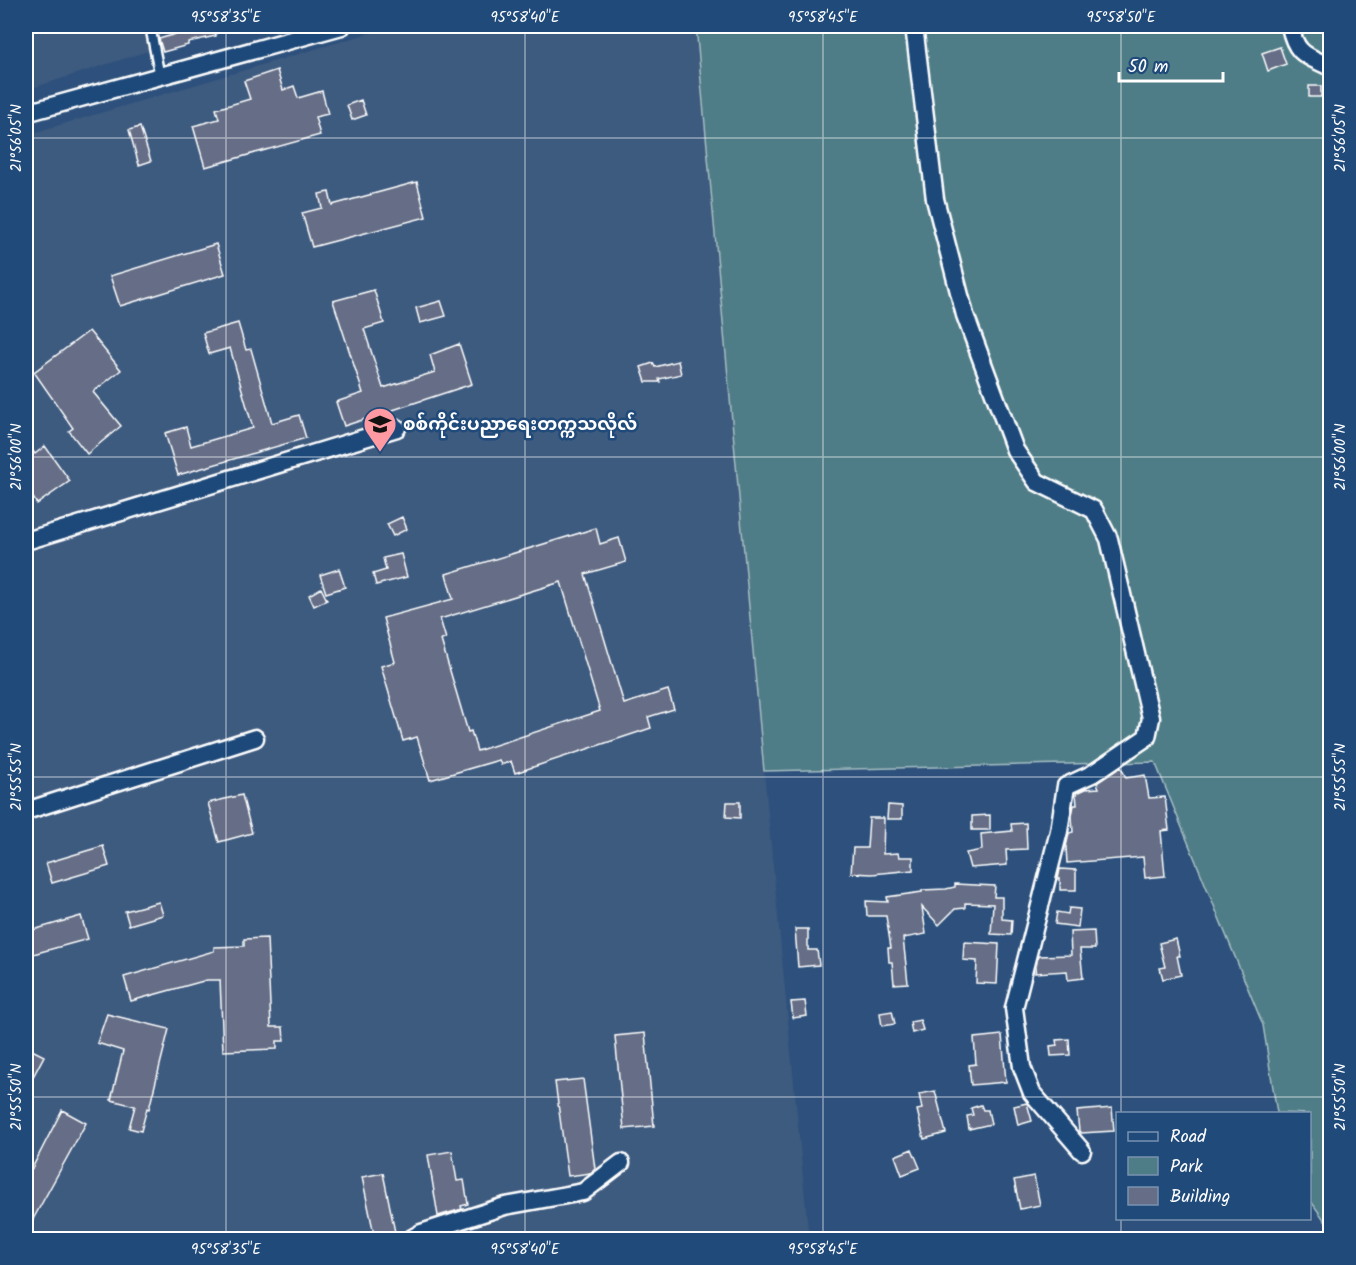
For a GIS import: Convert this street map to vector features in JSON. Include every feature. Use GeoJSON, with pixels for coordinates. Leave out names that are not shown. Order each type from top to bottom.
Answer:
{"type":"FeatureCollection","features":[{"type":"Feature","properties":{"kind":"street"},"geometry":{"type":"LineString","coordinates":[[26,113],[342,26]]}},
{"type":"Feature","properties":{"kind":"street"},"geometry":{"type":"LineString","coordinates":[[914,26],[934,199],[965,315],[1015,450],[1037,482],[1094,510],[1109,539],[1151,718],[1147,737],[1092,774],[1066,786],[1059,831],[1014,1008],[1022,1067],[1032,1093],[1082,1151]]}},
{"type":"Feature","properties":{"kind":"street"},"geometry":{"type":"LineString","coordinates":[[1290,26],[1293,39],[1301,53],[1330,67]]}},
{"type":"Feature","properties":{"kind":"street"},"geometry":{"type":"LineString","coordinates":[[26,541],[397,429]]}},
{"type":"Feature","properties":{"kind":"street"},"geometry":{"type":"LineString","coordinates":[[26,812],[255,738]]}},
{"type":"Feature","properties":{"kind":"street"},"geometry":{"type":"LineString","coordinates":[[409,1239],[505,1206],[583,1192],[621,1163]]}},
{"type":"Feature","properties":{"kind":"lane"},"geometry":{"type":"LineString","coordinates":[[150,26],[160,76]]}},
{"type":"Feature","properties":{"kind":"shaded area"},"geometry":{"type":"Polygon","coordinates":[[[26,26],[227,26],[26,90],[26,26]]]}},
{"type":"Feature","properties":{"kind":"shaded area","name":"စစ်ကိုင်းပညာရေးတက္ကသလိုလ်"},"geometry":{"type":"Polygon","coordinates":[[[393,26],[696,26],[809,1239],[26,1239],[26,135],[393,26]]]}},
{"type":"Feature","properties":{"kind":"green space"},"geometry":{"type":"Polygon","coordinates":[[[696,26],[1330,26],[1330,1228],[1311,1201],[1311,1112],[1277,1112],[1263,1025],[1155,762],[764,771],[696,26]]]}},
{"type":"Feature","properties":{"kind":"building"},"geometry":{"type":"Polygon","coordinates":[[[174,26],[214,26],[216,36],[188,42],[188,45],[163,52],[159,39],[176,34],[174,26]]]}},
{"type":"Feature","properties":{"kind":"building"},"geometry":{"type":"Polygon","coordinates":[[[1280,47],[1286,64],[1268,71],[1262,53],[1280,47]]]}},
{"type":"Feature","properties":{"kind":"building"},"geometry":{"type":"Polygon","coordinates":[[[277,70],[283,90],[294,86],[298,98],[322,91],[328,114],[315,117],[320,135],[205,167],[193,126],[219,119],[216,109],[250,99],[244,81],[277,70]]]}},
{"type":"Feature","properties":{"kind":"building"},"geometry":{"type":"Polygon","coordinates":[[[1309,86],[1321,86],[1321,97],[1309,97],[1309,86]]]}},
{"type":"Feature","properties":{"kind":"building"},"geometry":{"type":"Polygon","coordinates":[[[361,100],[366,115],[352,120],[347,105],[361,100]]]}},
{"type":"Feature","properties":{"kind":"building"},"geometry":{"type":"Polygon","coordinates":[[[140,127],[151,161],[139,165],[129,130],[140,127]]]}},
{"type":"Feature","properties":{"kind":"building"},"geometry":{"type":"Polygon","coordinates":[[[417,182],[426,217],[312,247],[302,213],[322,208],[319,194],[329,192],[332,205],[417,182]]]}},
{"type":"Feature","properties":{"kind":"building"},"geometry":{"type":"Polygon","coordinates":[[[216,244],[225,274],[120,306],[110,276],[216,244]]]}},
{"type":"Feature","properties":{"kind":"building"},"geometry":{"type":"Polygon","coordinates":[[[374,290],[384,323],[364,329],[383,388],[435,372],[430,355],[459,344],[472,384],[344,426],[336,402],[363,393],[333,301],[374,290]]]}},
{"type":"Feature","properties":{"kind":"building"},"geometry":{"type":"Polygon","coordinates":[[[441,301],[446,316],[420,323],[416,308],[441,301]]]}},
{"type":"Feature","properties":{"kind":"building"},"geometry":{"type":"Polygon","coordinates":[[[238,323],[246,350],[251,349],[272,423],[299,415],[306,438],[178,475],[165,433],[186,427],[191,446],[253,428],[230,348],[209,354],[203,333],[238,323]]]}},
{"type":"Feature","properties":{"kind":"building"},"geometry":{"type":"Polygon","coordinates":[[[89,331],[121,370],[93,392],[121,426],[87,454],[69,431],[73,428],[34,372],[89,331]]]}},
{"type":"Feature","properties":{"kind":"building"},"geometry":{"type":"Polygon","coordinates":[[[678,361],[681,374],[659,379],[660,382],[646,382],[641,367],[653,363],[655,367],[678,361]]]}},
{"type":"Feature","properties":{"kind":"building"},"geometry":{"type":"Polygon","coordinates":[[[26,441],[35,454],[45,446],[70,481],[37,504],[26,487],[26,441]]]}},
{"type":"Feature","properties":{"kind":"building"},"geometry":{"type":"Polygon","coordinates":[[[402,517],[407,529],[393,536],[387,524],[402,517]]]}},
{"type":"Feature","properties":{"kind":"building"},"geometry":{"type":"Polygon","coordinates":[[[596,528],[600,544],[619,538],[626,562],[585,574],[624,704],[668,690],[674,709],[648,717],[651,728],[515,773],[511,761],[501,765],[499,760],[430,780],[417,737],[403,741],[381,666],[395,662],[383,618],[453,599],[446,574],[596,528]],[[561,582],[440,619],[446,639],[441,640],[468,732],[471,731],[477,751],[600,711],[561,582]]]}},
{"type":"Feature","properties":{"kind":"building"},"geometry":{"type":"Polygon","coordinates":[[[401,554],[407,577],[376,585],[373,574],[386,570],[383,558],[401,554]]]}},
{"type":"Feature","properties":{"kind":"building"},"geometry":{"type":"Polygon","coordinates":[[[339,569],[345,587],[326,593],[320,575],[339,569]]]}},
{"type":"Feature","properties":{"kind":"building"},"geometry":{"type":"Polygon","coordinates":[[[321,588],[327,600],[314,606],[309,595],[321,588]]]}},
{"type":"Feature","properties":{"kind":"building"},"geometry":{"type":"Polygon","coordinates":[[[1121,767],[1126,778],[1145,775],[1149,798],[1165,797],[1169,830],[1161,831],[1165,876],[1145,878],[1143,857],[1067,863],[1066,847],[1069,833],[1073,832],[1072,816],[1074,805],[1077,805],[1076,793],[1085,789],[1099,788],[1097,783],[1121,767]]]}},
{"type":"Feature","properties":{"kind":"building"},"geometry":{"type":"Polygon","coordinates":[[[242,795],[252,833],[219,842],[208,803],[242,795]]]}},
{"type":"Feature","properties":{"kind":"building"},"geometry":{"type":"Polygon","coordinates":[[[727,802],[740,802],[740,818],[726,817],[727,802]]]}},
{"type":"Feature","properties":{"kind":"building"},"geometry":{"type":"Polygon","coordinates":[[[888,805],[902,806],[902,819],[887,819],[888,805]]]}},
{"type":"Feature","properties":{"kind":"building"},"geometry":{"type":"Polygon","coordinates":[[[990,815],[990,830],[972,830],[972,816],[990,815]]]}},
{"type":"Feature","properties":{"kind":"building"},"geometry":{"type":"Polygon","coordinates":[[[869,818],[884,818],[883,854],[898,853],[899,857],[913,857],[913,870],[872,874],[851,873],[853,848],[867,848],[869,818]]]}},
{"type":"Feature","properties":{"kind":"building"},"geometry":{"type":"Polygon","coordinates":[[[1026,823],[1027,849],[1006,850],[1007,865],[970,868],[966,853],[982,850],[981,834],[1012,831],[1011,824],[1026,823]]]}},
{"type":"Feature","properties":{"kind":"building"},"geometry":{"type":"Polygon","coordinates":[[[103,846],[109,866],[52,883],[46,863],[103,846]]]}},
{"type":"Feature","properties":{"kind":"building"},"geometry":{"type":"Polygon","coordinates":[[[1060,869],[1076,870],[1076,890],[1060,890],[1060,879],[1058,879],[1060,869]]]}},
{"type":"Feature","properties":{"kind":"building"},"geometry":{"type":"Polygon","coordinates":[[[955,884],[995,886],[994,897],[1002,897],[1002,919],[1012,920],[1011,935],[991,934],[993,904],[965,903],[965,908],[955,909],[939,925],[922,907],[926,934],[903,938],[908,983],[894,984],[892,962],[889,962],[888,948],[891,948],[886,916],[867,916],[866,901],[888,902],[887,897],[922,892],[922,890],[946,889],[955,887],[955,884]]]}},
{"type":"Feature","properties":{"kind":"building"},"geometry":{"type":"Polygon","coordinates":[[[159,902],[163,915],[129,925],[125,911],[159,902]]]}},
{"type":"Feature","properties":{"kind":"building"},"geometry":{"type":"Polygon","coordinates":[[[1069,908],[1080,909],[1078,927],[1055,924],[1057,912],[1068,914],[1069,908]]]}},
{"type":"Feature","properties":{"kind":"building"},"geometry":{"type":"Polygon","coordinates":[[[81,916],[88,939],[26,956],[26,932],[81,916]]]}},
{"type":"Feature","properties":{"kind":"building"},"geometry":{"type":"Polygon","coordinates":[[[795,929],[808,929],[808,950],[817,950],[819,965],[798,967],[795,929]]]}},
{"type":"Feature","properties":{"kind":"building"},"geometry":{"type":"Polygon","coordinates":[[[1094,931],[1095,949],[1080,949],[1083,978],[1068,980],[1067,971],[1035,973],[1038,956],[1071,955],[1070,932],[1094,931]]]}},
{"type":"Feature","properties":{"kind":"building"},"geometry":{"type":"Polygon","coordinates":[[[267,938],[271,1027],[283,1027],[284,1041],[277,1041],[277,1049],[223,1051],[220,980],[207,980],[131,1001],[124,977],[214,951],[214,947],[244,946],[244,939],[267,938]]]}},
{"type":"Feature","properties":{"kind":"building"},"geometry":{"type":"Polygon","coordinates":[[[1176,939],[1181,975],[1163,979],[1160,968],[1165,967],[1159,943],[1176,939]]]}},
{"type":"Feature","properties":{"kind":"building"},"geometry":{"type":"Polygon","coordinates":[[[964,942],[999,944],[997,984],[976,983],[977,961],[963,960],[964,942]]]}},
{"type":"Feature","properties":{"kind":"building"},"geometry":{"type":"Polygon","coordinates":[[[805,1001],[807,1016],[793,1018],[791,1002],[805,1001]]]}},
{"type":"Feature","properties":{"kind":"building"},"geometry":{"type":"Polygon","coordinates":[[[892,1011],[895,1024],[882,1026],[880,1013],[892,1011]]]}},
{"type":"Feature","properties":{"kind":"building"},"geometry":{"type":"Polygon","coordinates":[[[107,1014],[169,1029],[149,1109],[147,1108],[141,1131],[129,1128],[135,1106],[111,1100],[123,1051],[97,1043],[107,1014]]]}},
{"type":"Feature","properties":{"kind":"building"},"geometry":{"type":"Polygon","coordinates":[[[920,1020],[923,1030],[912,1033],[910,1022],[920,1020]]]}},
{"type":"Feature","properties":{"kind":"building"},"geometry":{"type":"Polygon","coordinates":[[[645,1033],[654,1126],[624,1129],[615,1036],[645,1033]]]}},
{"type":"Feature","properties":{"kind":"building"},"geometry":{"type":"Polygon","coordinates":[[[1002,1035],[1006,1082],[971,1085],[969,1065],[976,1064],[974,1038],[1002,1035]]]}},
{"type":"Feature","properties":{"kind":"building"},"geometry":{"type":"Polygon","coordinates":[[[1069,1039],[1070,1055],[1051,1056],[1050,1046],[1057,1045],[1056,1040],[1069,1039]]]}},
{"type":"Feature","properties":{"kind":"building"},"geometry":{"type":"Polygon","coordinates":[[[26,1047],[44,1056],[26,1090],[26,1047]]]}},
{"type":"Feature","properties":{"kind":"building"},"geometry":{"type":"Polygon","coordinates":[[[583,1079],[595,1169],[591,1173],[568,1176],[555,1082],[583,1079]]]}},
{"type":"Feature","properties":{"kind":"building"},"geometry":{"type":"Polygon","coordinates":[[[935,1091],[946,1133],[924,1139],[917,1110],[922,1109],[919,1094],[935,1091]]]}},
{"type":"Feature","properties":{"kind":"building"},"geometry":{"type":"Polygon","coordinates":[[[1027,1103],[1032,1121],[1018,1125],[1014,1106],[1027,1103]]]}},
{"type":"Feature","properties":{"kind":"building"},"geometry":{"type":"Polygon","coordinates":[[[981,1105],[983,1110],[988,1110],[991,1124],[969,1129],[967,1116],[973,1115],[971,1108],[981,1105]]]}},
{"type":"Feature","properties":{"kind":"building"},"geometry":{"type":"Polygon","coordinates":[[[1112,1108],[1114,1131],[1081,1133],[1079,1131],[1077,1111],[1112,1108]]]}},
{"type":"Feature","properties":{"kind":"building"},"geometry":{"type":"Polygon","coordinates":[[[62,1110],[86,1123],[26,1232],[26,1180],[62,1110]]]}},
{"type":"Feature","properties":{"kind":"building"},"geometry":{"type":"Polygon","coordinates":[[[912,1149],[920,1168],[902,1175],[895,1156],[912,1149]]]}},
{"type":"Feature","properties":{"kind":"building"},"geometry":{"type":"Polygon","coordinates":[[[452,1151],[457,1181],[464,1180],[468,1204],[461,1206],[462,1209],[438,1216],[428,1155],[452,1151]]]}},
{"type":"Feature","properties":{"kind":"building"},"geometry":{"type":"Polygon","coordinates":[[[383,1173],[396,1237],[375,1239],[362,1177],[383,1173]]]}},
{"type":"Feature","properties":{"kind":"building"},"geometry":{"type":"Polygon","coordinates":[[[1034,1176],[1040,1205],[1020,1209],[1014,1180],[1034,1176]]]}},
{"type":"Feature","properties":{"kind":"place","name":"စစ်ကိုင်းပညာရေးတက္ကသလိုလ်"},"geometry":{"type":"Point","coordinates":[380,453]}}]}
